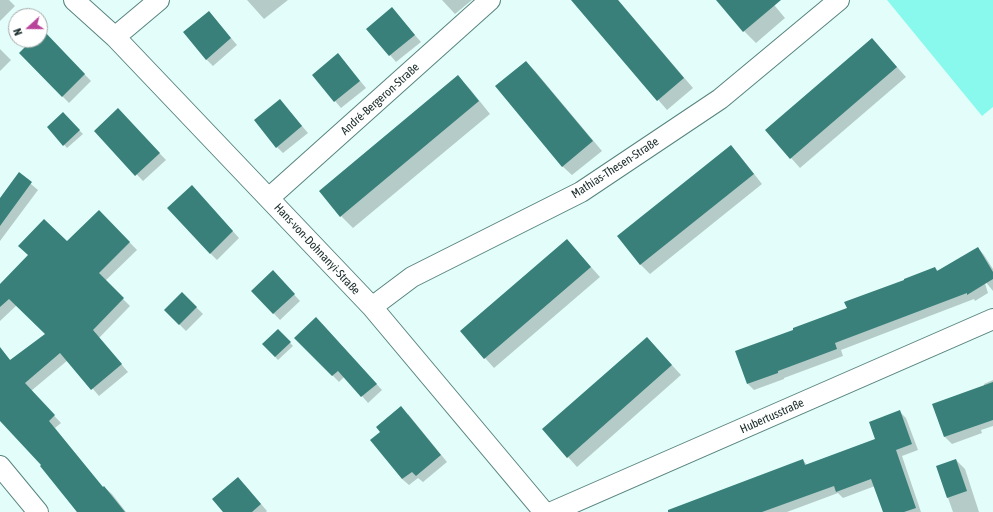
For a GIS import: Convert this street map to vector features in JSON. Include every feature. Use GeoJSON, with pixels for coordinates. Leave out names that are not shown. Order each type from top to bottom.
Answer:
{"type":"FeatureCollection","features":[{"type":"Feature","properties":{"kind":"street","name":"Hans-von-Dohnanyi-Straße"},"geometry":{"type":"LineString","coordinates":[[74,0],[116,37],[372,307],[544,512]]}},
{"type":"Feature","properties":{"kind":"street"},"geometry":{"type":"LineString","coordinates":[[116,37],[159,0]]}},
{"type":"Feature","properties":{"kind":"street","name":"André-Bergeron-Straße"},"geometry":{"type":"LineString","coordinates":[[269,198],[490,0]]}},
{"type":"Feature","properties":{"kind":"street","name":"Mathias-Thesen-Straße"},"geometry":{"type":"LineString","coordinates":[[372,307],[412,278],[581,192],[720,99],[839,0]]}},
{"type":"Feature","properties":{"kind":"street","name":"Hubertusstraße"},"geometry":{"type":"LineString","coordinates":[[552,512],[993,319]]}},
{"type":"Feature","properties":{"kind":"street"},"geometry":{"type":"LineString","coordinates":[[0,466],[38,512]]}},
{"type":"Feature","properties":{"kind":"shaded area"},"geometry":{"type":"Polygon","coordinates":[[[887,0],[993,0],[993,107],[982,116],[887,0]]]}},
{"type":"Feature","properties":{"kind":"building"},"geometry":{"type":"Polygon","coordinates":[[[571,0],[618,0],[684,78],[657,101],[571,0]]]}},
{"type":"Feature","properties":{"kind":"building"},"geometry":{"type":"Polygon","coordinates":[[[716,0],[781,0],[743,32],[716,0]]]}},
{"type":"Feature","properties":{"kind":"building"},"geometry":{"type":"Polygon","coordinates":[[[392,7],[415,35],[389,56],[366,29],[392,7]]]}},
{"type":"Feature","properties":{"kind":"building"},"geometry":{"type":"Polygon","coordinates":[[[209,11],[231,38],[206,60],[183,32],[209,11]]]}},
{"type":"Feature","properties":{"kind":"building"},"geometry":{"type":"Polygon","coordinates":[[[48,35],[85,74],[62,97],[19,53],[24,48],[48,48],[48,35]]]}},
{"type":"Feature","properties":{"kind":"building"},"geometry":{"type":"Polygon","coordinates":[[[872,38],[897,67],[790,159],[765,130],[872,38]]]}},
{"type":"Feature","properties":{"kind":"building"},"geometry":{"type":"Polygon","coordinates":[[[338,53],[360,81],[334,102],[312,75],[338,53]]]}},
{"type":"Feature","properties":{"kind":"building"},"geometry":{"type":"Polygon","coordinates":[[[526,61],[593,141],[562,167],[495,86],[526,61]]]}},
{"type":"Feature","properties":{"kind":"building"},"geometry":{"type":"Polygon","coordinates":[[[458,75],[479,101],[340,217],[319,191],[458,75]]]}},
{"type":"Feature","properties":{"kind":"building"},"geometry":{"type":"Polygon","coordinates":[[[280,99],[302,126],[276,148],[254,120],[280,99]]]}},
{"type":"Feature","properties":{"kind":"building"},"geometry":{"type":"Polygon","coordinates":[[[118,108],[160,153],[135,176],[94,131],[118,108]]]}},
{"type":"Feature","properties":{"kind":"building"},"geometry":{"type":"Polygon","coordinates":[[[63,112],[80,130],[63,146],[47,127],[63,112]]]}},
{"type":"Feature","properties":{"kind":"building"},"geometry":{"type":"Polygon","coordinates":[[[731,145],[754,174],[640,265],[617,236],[731,145]]]}},
{"type":"Feature","properties":{"kind":"building"},"geometry":{"type":"Polygon","coordinates":[[[19,172],[32,182],[0,226],[0,198],[19,172]]]}},
{"type":"Feature","properties":{"kind":"building"},"geometry":{"type":"Polygon","coordinates":[[[192,185],[233,231],[210,254],[167,208],[192,185]]]}},
{"type":"Feature","properties":{"kind":"building"},"geometry":{"type":"Polygon","coordinates":[[[99,210],[130,242],[99,273],[124,298],[93,330],[122,364],[91,390],[60,353],[25,383],[55,415],[49,421],[125,512],[77,512],[40,466],[41,465],[0,421],[0,347],[10,360],[45,334],[9,299],[0,307],[0,284],[28,255],[18,246],[44,219],[67,241],[99,210]]]}},
{"type":"Feature","properties":{"kind":"building"},"geometry":{"type":"Polygon","coordinates":[[[567,239],[591,267],[484,359],[460,331],[567,239]]]}},
{"type":"Feature","properties":{"kind":"building"},"geometry":{"type":"Polygon","coordinates":[[[978,247],[993,272],[993,279],[967,295],[967,293],[835,343],[837,349],[747,384],[735,351],[847,308],[844,302],[935,267],[937,271],[978,247]]]}},
{"type":"Feature","properties":{"kind":"building"},"geometry":{"type":"Polygon","coordinates":[[[273,270],[295,294],[273,314],[251,291],[273,270]]]}},
{"type":"Feature","properties":{"kind":"building"},"geometry":{"type":"Polygon","coordinates":[[[182,292],[197,307],[179,325],[164,310],[182,292]]]}},
{"type":"Feature","properties":{"kind":"building"},"geometry":{"type":"Polygon","coordinates":[[[316,317],[377,384],[361,397],[338,371],[332,376],[294,338],[316,317]]]}},
{"type":"Feature","properties":{"kind":"building"},"geometry":{"type":"Polygon","coordinates":[[[278,329],[291,342],[275,357],[262,344],[278,329]]]}},
{"type":"Feature","properties":{"kind":"building"},"geometry":{"type":"Polygon","coordinates":[[[647,337],[672,365],[567,458],[542,429],[647,337]]]}},
{"type":"Feature","properties":{"kind":"building"},"geometry":{"type":"Polygon","coordinates":[[[993,382],[993,420],[944,437],[932,404],[993,382]]]}},
{"type":"Feature","properties":{"kind":"building"},"geometry":{"type":"Polygon","coordinates":[[[401,406],[441,455],[416,476],[412,472],[402,479],[370,440],[380,432],[376,427],[401,406]]]}},
{"type":"Feature","properties":{"kind":"building"},"geometry":{"type":"Polygon","coordinates":[[[900,410],[912,444],[896,450],[916,508],[904,512],[883,512],[871,479],[836,492],[834,486],[762,512],[668,512],[668,510],[803,459],[805,465],[875,439],[869,422],[900,410]]]}},
{"type":"Feature","properties":{"kind":"building"},"geometry":{"type":"Polygon","coordinates":[[[956,459],[967,491],[947,498],[936,466],[956,459]]]}},
{"type":"Feature","properties":{"kind":"building"},"geometry":{"type":"Polygon","coordinates":[[[238,477],[261,504],[252,512],[223,512],[212,499],[238,477]]]}}]}
